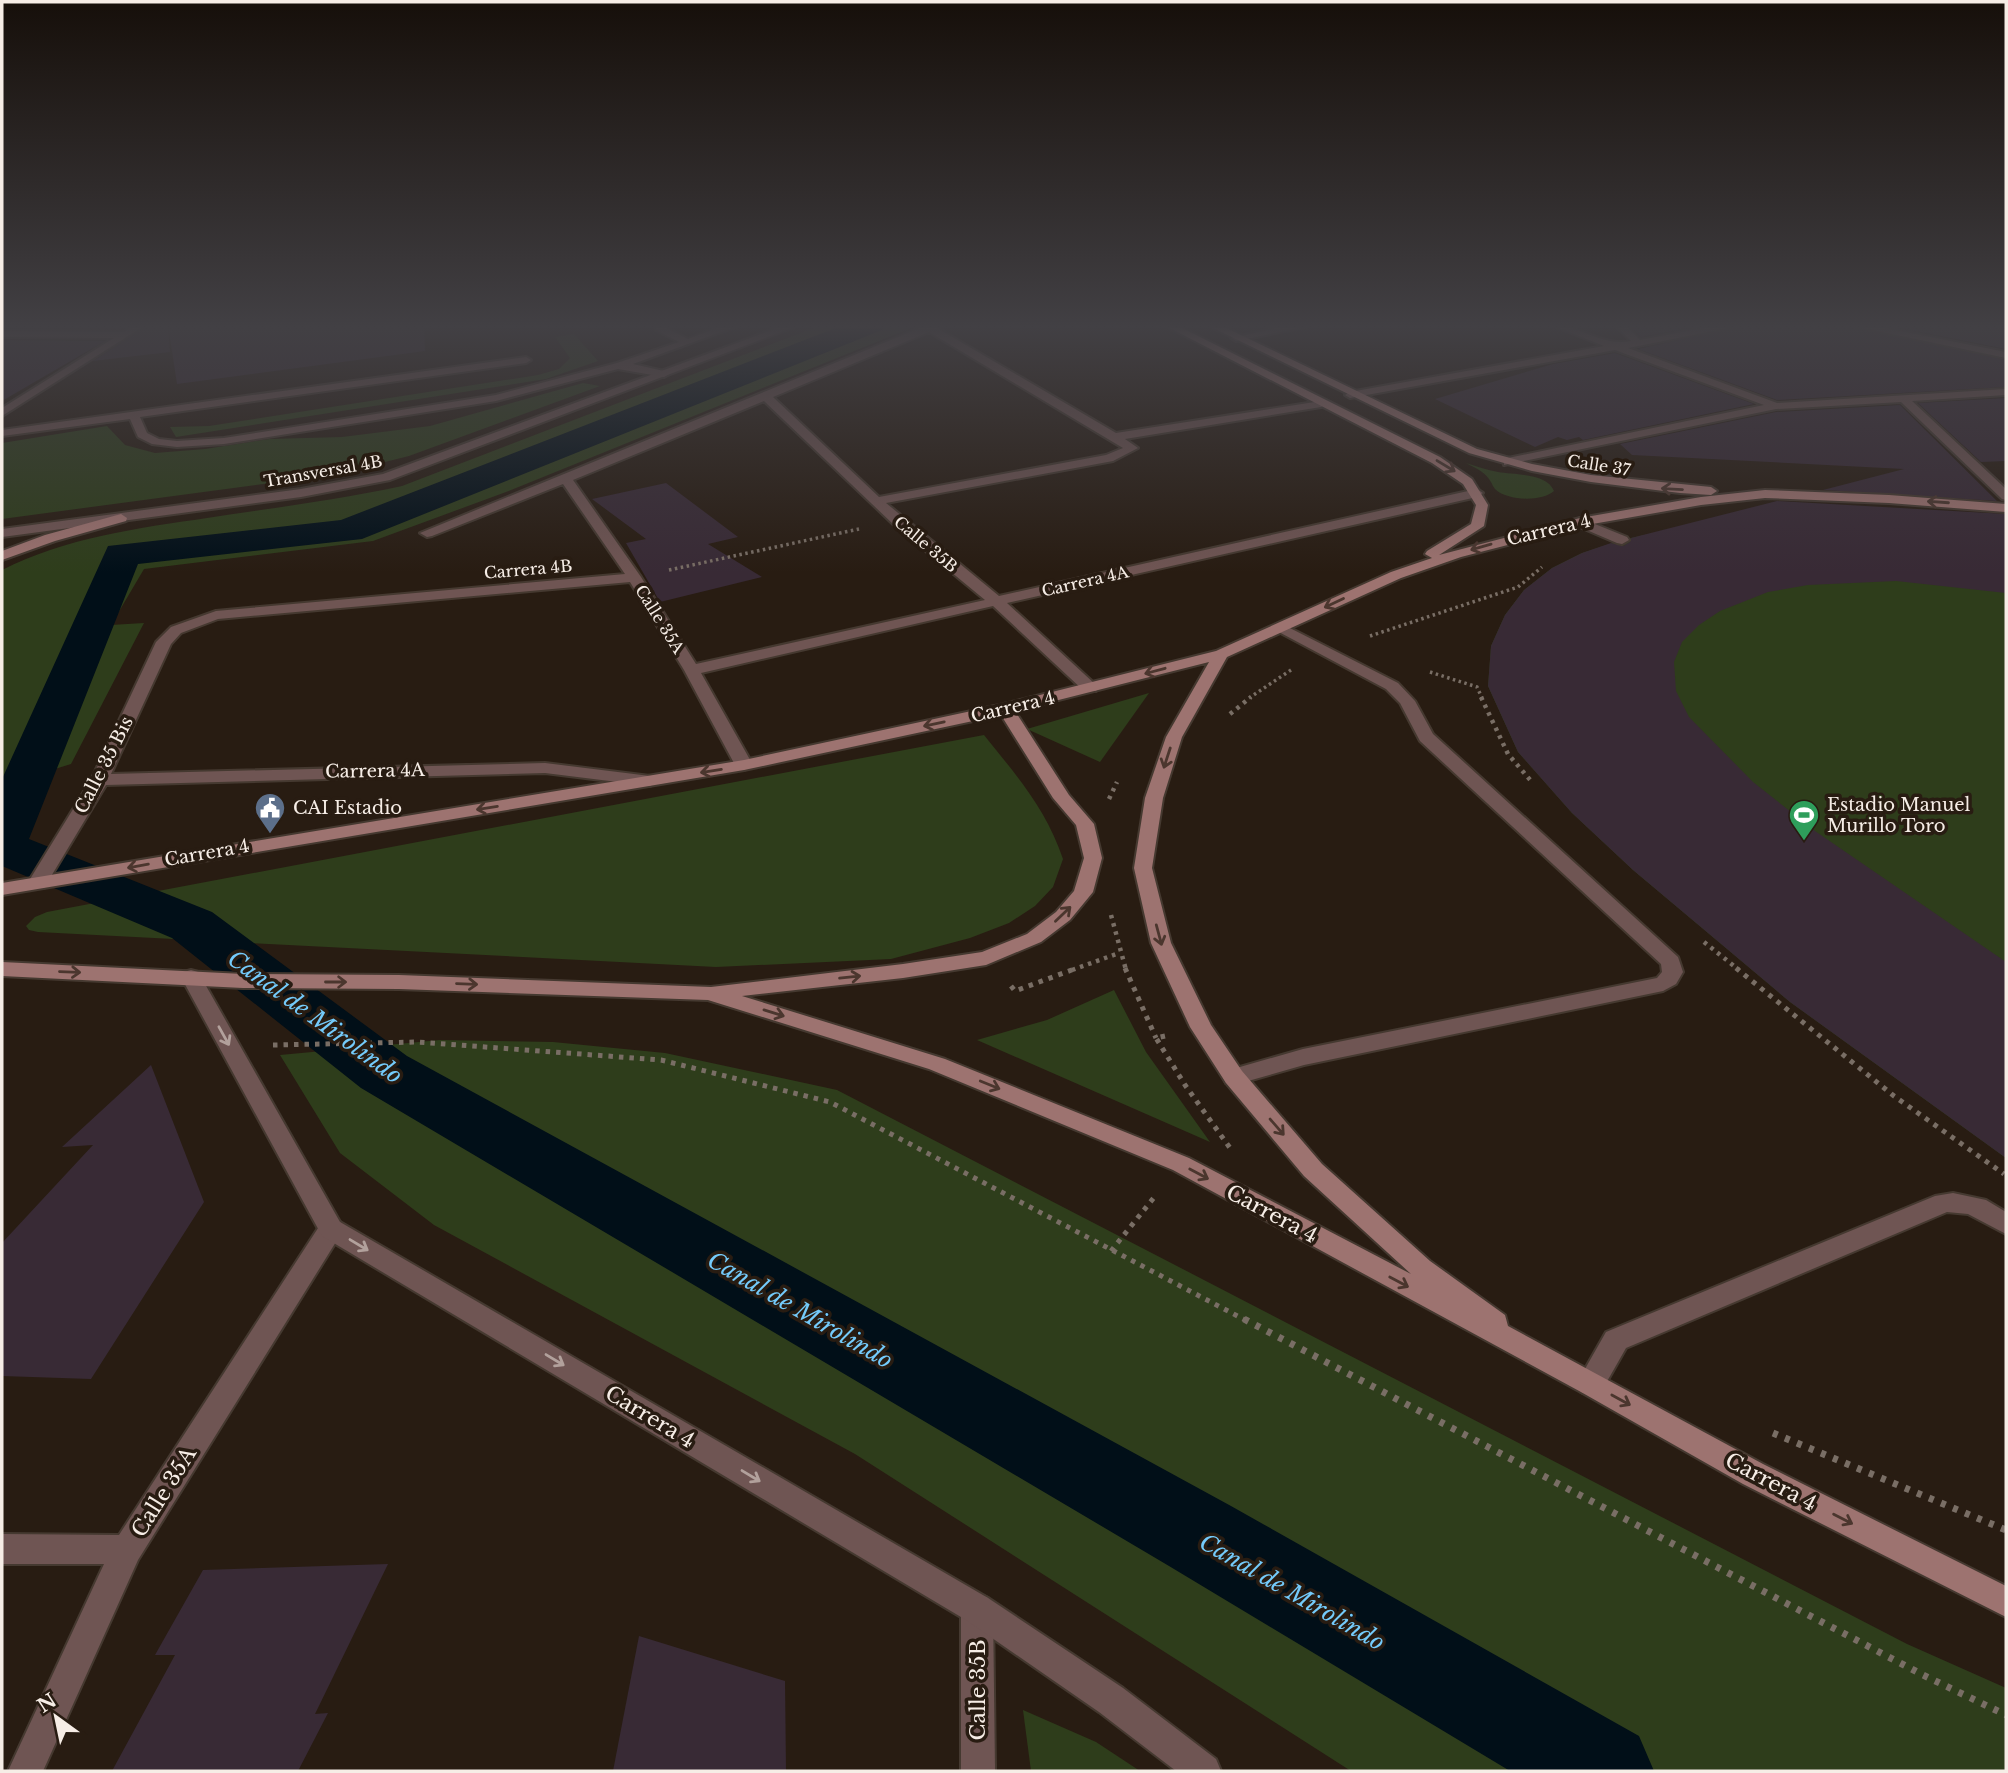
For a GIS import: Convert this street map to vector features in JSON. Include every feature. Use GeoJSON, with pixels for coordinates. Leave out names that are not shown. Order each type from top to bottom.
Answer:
{"type":"FeatureCollection","features":[{"type":"Feature","properties":{"kind":"main road"},"geometry":{"type":"LineString","coordinates":[[1327,407],[1454,470],[1478,494],[1482,505],[1477,526],[1396,575]]}},
{"type":"Feature","properties":{"kind":"main road","name":"Calle 37"},"geometry":{"type":"LineString","coordinates":[[1375,407],[1444,439],[1508,462],[1570,476],[1636,487],[1765,494]]}},
{"type":"Feature","properties":{"kind":"main road","name":"Carrera 4"},"geometry":{"type":"LineString","coordinates":[[2,889],[744,765],[1005,709],[1221,654],[1396,575],[1456,554],[1580,522],[1701,501],[1765,494],[1889,499],[2006,508]]}},
{"type":"Feature","properties":{"kind":"main road"},"geometry":{"type":"LineString","coordinates":[[2,556],[50,538],[121,518]]}},
{"type":"Feature","properties":{"kind":"main road"},"geometry":{"type":"LineString","coordinates":[[1221,654],[1174,737],[1154,798],[1143,868],[1161,943],[1202,1027],[1234,1077],[1313,1170],[1421,1268],[1560,1369]]}},
{"type":"Feature","properties":{"kind":"main road"},"geometry":{"type":"LineString","coordinates":[[709,993],[903,971],[986,958],[1034,938],[1063,916],[1083,892],[1093,858],[1084,824],[1062,798],[1005,709]]}},
{"type":"Feature","properties":{"kind":"main road","name":"Carrera 4"},"geometry":{"type":"LineString","coordinates":[[2,969],[243,981],[399,982],[709,993],[937,1063],[1181,1164],[1560,1369],[1591,1383],[1754,1474],[2006,1602]]}},
{"type":"Feature","properties":{"kind":"street"},"geometry":{"type":"LineString","coordinates":[[2,433],[187,407]]}},
{"type":"Feature","properties":{"kind":"street"},"geometry":{"type":"LineString","coordinates":[[134,415],[142,435],[156,442],[224,441],[441,407]]}},
{"type":"Feature","properties":{"kind":"street","name":"Transversal 4B"},"geometry":{"type":"LineString","coordinates":[[121,518],[301,493],[386,477],[576,407]]}},
{"type":"Feature","properties":{"kind":"street"},"geometry":{"type":"LineString","coordinates":[[427,533],[566,479],[736,407]]}},
{"type":"Feature","properties":{"kind":"street","name":"Calle 35B"},"geometry":{"type":"LineString","coordinates":[[776,407],[898,521],[996,601],[1090,688]]}},
{"type":"Feature","properties":{"kind":"street"},"geometry":{"type":"LineString","coordinates":[[876,501],[1109,457],[1132,448],[1066,407]]}},
{"type":"Feature","properties":{"kind":"street"},"geometry":{"type":"LineString","coordinates":[[1115,437],[1304,407]]}},
{"type":"Feature","properties":{"kind":"street"},"geometry":{"type":"LineString","coordinates":[[1508,462],[1772,407]]}},
{"type":"Feature","properties":{"kind":"street"},"geometry":{"type":"LineString","coordinates":[[1912,407],[2006,496]]}},
{"type":"Feature","properties":{"kind":"street","name":"Calle 35A"},"geometry":{"type":"LineString","coordinates":[[566,479],[634,578],[692,670],[744,765]]}},
{"type":"Feature","properties":{"kind":"street","name":"Carrera 4A"},"geometry":{"type":"LineString","coordinates":[[692,670],[1478,494]]}},
{"type":"Feature","properties":{"kind":"street"},"geometry":{"type":"LineString","coordinates":[[2,533],[121,518]]}},
{"type":"Feature","properties":{"kind":"street"},"geometry":{"type":"LineString","coordinates":[[1580,522],[1622,540]]}},
{"type":"Feature","properties":{"kind":"street","name":"Carrera 4B"},"geometry":{"type":"LineString","coordinates":[[164,642],[176,630],[216,615],[634,578]]}},
{"type":"Feature","properties":{"kind":"street"},"geometry":{"type":"LineString","coordinates":[[1234,1077],[1303,1057],[1663,984],[1671,979],[1674,972],[1671,962],[1426,737],[1402,695],[1378,678],[1282,628]]}},
{"type":"Feature","properties":{"kind":"street","name":"Calle 35 Bis"},"geometry":{"type":"LineString","coordinates":[[46,882],[100,780],[164,642]]}},
{"type":"Feature","properties":{"kind":"street","name":"Carrera 4A"},"geometry":{"type":"LineString","coordinates":[[100,780],[545,768],[650,781]]}},
{"type":"Feature","properties":{"kind":"street"},"geometry":{"type":"LineString","coordinates":[[191,977],[331,1229]]}},
{"type":"Feature","properties":{"kind":"street"},"geometry":{"type":"LineString","coordinates":[[1591,1383],[1616,1340],[1944,1203],[1957,1201],[1972,1204],[2006,1224]]}},
{"type":"Feature","properties":{"kind":"street","name":"Calle 35A"},"geometry":{"type":"LineString","coordinates":[[25,1771],[127,1550],[331,1229]]}},
{"type":"Feature","properties":{"kind":"street","name":"Carrera 4"},"geometry":{"type":"LineString","coordinates":[[331,1229],[977,1609],[1111,1700],[1204,1771]]}},
{"type":"Feature","properties":{"kind":"street"},"geometry":{"type":"LineString","coordinates":[[2,1549],[127,1550]]}},
{"type":"Feature","properties":{"kind":"street","name":"Calle 35B"},"geometry":{"type":"LineString","coordinates":[[977,1609],[978,1771]]}},
{"type":"Feature","properties":{"kind":"path"},"geometry":{"type":"LineString","coordinates":[[634,578],[898,521]]}},
{"type":"Feature","properties":{"kind":"path"},"geometry":{"type":"LineString","coordinates":[[1226,718],[1280,676],[1326,652],[1439,611],[1518,587],[1545,565]]}},
{"type":"Feature","properties":{"kind":"path"},"geometry":{"type":"LineString","coordinates":[[1424,671],[1477,687],[1508,754],[1534,785]]}},
{"type":"Feature","properties":{"kind":"path"},"geometry":{"type":"LineString","coordinates":[[1703,941],[1894,1096],[2006,1176]]}},
{"type":"Feature","properties":{"kind":"path"},"geometry":{"type":"LineString","coordinates":[[289,1045],[418,1042],[661,1060],[830,1102],[1812,1618],[2006,1715]]}},
{"type":"Feature","properties":{"kind":"green space"},"geometry":{"type":"Polygon","coordinates":[[[333,407],[369,407],[176,437],[170,427],[209,426],[333,407]]]}},
{"type":"Feature","properties":{"kind":"green space"},"geometry":{"type":"Polygon","coordinates":[[[499,407],[543,407],[409,456],[337,474],[2,519],[2,443],[107,426],[125,445],[155,453],[205,449],[269,439],[342,437],[430,426],[499,407]]]}},
{"type":"Feature","properties":{"kind":"green space"},"geometry":{"type":"Polygon","coordinates":[[[608,407],[717,407],[506,492],[373,541],[144,569],[111,625],[144,623],[71,764],[42,773],[2,779],[2,570],[51,550],[102,536],[402,486],[608,407]]]}},
{"type":"Feature","properties":{"kind":"green space"},"geometry":{"type":"Polygon","coordinates":[[[1466,463],[1494,471],[1538,478],[1550,485],[1554,491],[1549,495],[1525,499],[1508,496],[1500,493],[1484,474],[1466,463]]]}},
{"type":"Feature","properties":{"kind":"green space","name":"Estadio Manuel Murillo Toro"},"geometry":{"type":"Polygon","coordinates":[[[1680,527],[2006,533],[2006,1158],[1790,1002],[1633,870],[1572,813],[1518,752],[1488,686],[1491,646],[1505,615],[1524,590],[1552,568],[1582,553],[1622,540],[1680,527]]]}},
{"type":"Feature","properties":{"kind":"green space"},"geometry":{"type":"Polygon","coordinates":[[[1149,693],[1100,762],[1027,729],[1149,693]]]}},
{"type":"Feature","properties":{"kind":"green space"},"geometry":{"type":"Polygon","coordinates":[[[984,735],[1030,794],[1056,841],[1063,859],[1053,887],[1035,906],[1009,923],[970,938],[891,959],[716,967],[38,932],[29,930],[26,926],[35,917],[47,912],[984,735]]]}},
{"type":"Feature","properties":{"kind":"green space"},"geometry":{"type":"Polygon","coordinates":[[[47,783],[13,812],[12,840],[2,842],[2,792],[47,783]]]}},
{"type":"Feature","properties":{"kind":"green space"},"geometry":{"type":"Polygon","coordinates":[[[1114,990],[1146,1052],[1210,1142],[977,1040],[1047,1020],[1114,990]]]}},
{"type":"Feature","properties":{"kind":"green space"},"geometry":{"type":"Polygon","coordinates":[[[440,1040],[553,1042],[665,1053],[837,1090],[1907,1644],[2006,1688],[2006,1771],[1351,1771],[855,1454],[434,1225],[340,1153],[280,1055],[440,1040]]]}},
{"type":"Feature","properties":{"kind":"green space"},"geometry":{"type":"Polygon","coordinates":[[[1023,1710],[1096,1742],[1140,1771],[1031,1771],[1023,1710]]]}},
{"type":"Feature","properties":{"kind":"building"},"geometry":{"type":"Polygon","coordinates":[[[1451,407],[1741,407],[1583,440],[1579,437],[1567,440],[1558,437],[1535,447],[1451,407]]]}},
{"type":"Feature","properties":{"kind":"building"},"geometry":{"type":"Polygon","coordinates":[[[1902,407],[1997,501],[1823,490],[1904,469],[1632,455],[1620,444],[1776,412],[1902,407]]]}},
{"type":"Feature","properties":{"kind":"building"},"geometry":{"type":"Polygon","coordinates":[[[1922,407],[2006,407],[2006,461],[1981,462],[1922,407]]]}},
{"type":"Feature","properties":{"kind":"building"},"geometry":{"type":"Polygon","coordinates":[[[666,483],[738,537],[708,544],[762,577],[660,602],[626,543],[646,539],[592,499],[666,483]]]}},
{"type":"Feature","properties":{"kind":"building","name":"Estadio Manuel Murillo Toro"},"geometry":{"type":"Polygon","coordinates":[[[1777,501],[2006,514],[2006,593],[1896,581],[1808,585],[1768,592],[1720,611],[1699,625],[1682,642],[1674,662],[1676,691],[1689,717],[1753,782],[1815,831],[2006,962],[2006,1158],[1790,1002],[1633,870],[1572,813],[1518,752],[1488,686],[1491,646],[1505,615],[1524,590],[1552,568],[1582,553],[1611,543],[1623,546],[1630,542],[1631,538],[1777,501]]]}},
{"type":"Feature","properties":{"kind":"building"},"geometry":{"type":"Polygon","coordinates":[[[151,1065],[204,1202],[91,1379],[2,1376],[2,1243],[93,1145],[62,1147],[151,1065]]]}},
{"type":"Feature","properties":{"kind":"building"},"geometry":{"type":"Polygon","coordinates":[[[388,1564],[315,1714],[328,1713],[298,1771],[112,1771],[175,1655],[155,1655],[203,1570],[388,1564]]]}},
{"type":"Feature","properties":{"kind":"building"},"geometry":{"type":"Polygon","coordinates":[[[639,1636],[785,1681],[786,1771],[613,1771],[639,1636]]]}},
{"type":"Feature","properties":{"kind":"waterway","name":"Canal de Mirolindo"},"geometry":{"type":"LineString","coordinates":[[2,839],[122,554],[348,531],[663,407]]}},
{"type":"Feature","properties":{"kind":"waterway","name":"Canal de Mirolindo"},"geometry":{"type":"LineString","coordinates":[[2,847],[192,925],[384,1072],[1200,1536],[1604,1771]]}},
{"type":"Feature","properties":{"kind":"place","name":"CAI Estadio"},"geometry":{"type":"Point","coordinates":[270,835]}},
{"type":"Feature","properties":{"kind":"place","name":"Estadio Manuel Murillo Toro"},"geometry":{"type":"Point","coordinates":[1804,842]}}]}
